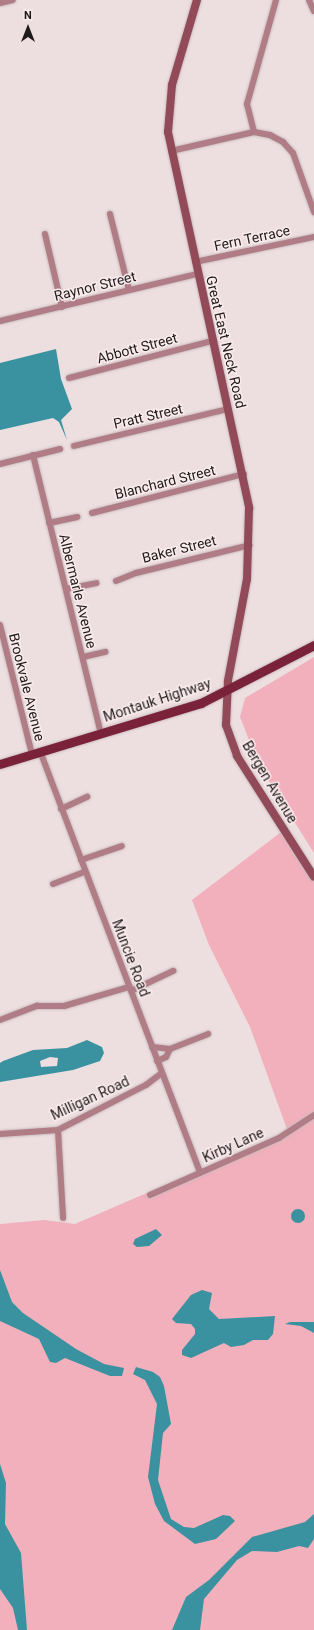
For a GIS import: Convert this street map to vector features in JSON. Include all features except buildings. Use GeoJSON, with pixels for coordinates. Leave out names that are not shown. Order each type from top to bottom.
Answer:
{"type":"FeatureCollection","features":[{"type":"Feature","properties":{"kind":"main road","name":"Great East Neck Road"},"geometry":{"type":"LineString","coordinates":[[197,0],[172,85],[168,132],[197,274],[244,474],[250,545],[247,579],[227,692]]}},
{"type":"Feature","properties":{"kind":"main road","name":"Montauk Highway"},"geometry":{"type":"LineString","coordinates":[[0,764],[227,692],[314,645]]}},
{"type":"Feature","properties":{"kind":"main road","name":"Bergen Avenue"},"geometry":{"type":"LineString","coordinates":[[227,692],[226,725],[237,756],[314,877]]}},
{"type":"Feature","properties":{"kind":"street"},"geometry":{"type":"LineString","coordinates":[[0,3],[13,0]]}},
{"type":"Feature","properties":{"kind":"street"},"geometry":{"type":"LineString","coordinates":[[254,132],[247,104],[276,0]]}},
{"type":"Feature","properties":{"kind":"street"},"geometry":{"type":"LineString","coordinates":[[309,0],[314,11]]}},
{"type":"Feature","properties":{"kind":"street"},"geometry":{"type":"LineString","coordinates":[[171,151],[254,132],[277,138],[293,153],[314,212]]}},
{"type":"Feature","properties":{"kind":"street"},"geometry":{"type":"LineString","coordinates":[[110,214],[129,290]]}},
{"type":"Feature","properties":{"kind":"street"},"geometry":{"type":"LineString","coordinates":[[45,234],[62,307]]}},
{"type":"Feature","properties":{"kind":"street","name":"Fern Terrace"},"geometry":{"type":"LineString","coordinates":[[195,262],[314,237]]}},
{"type":"Feature","properties":{"kind":"street","name":"Raynor Street"},"geometry":{"type":"LineString","coordinates":[[0,321],[197,274]]}},
{"type":"Feature","properties":{"kind":"street","name":"Abbott Street"},"geometry":{"type":"LineString","coordinates":[[69,378],[212,341]]}},
{"type":"Feature","properties":{"kind":"street","name":"Pratt Street"},"geometry":{"type":"LineString","coordinates":[[74,446],[228,409]]}},
{"type":"Feature","properties":{"kind":"street"},"geometry":{"type":"LineString","coordinates":[[0,464],[60,449]]}},
{"type":"Feature","properties":{"kind":"street","name":"Albermarle Avenue"},"geometry":{"type":"LineString","coordinates":[[33,455],[101,733]]}},
{"type":"Feature","properties":{"kind":"street","name":"Blanchard Street"},"geometry":{"type":"LineString","coordinates":[[92,513],[244,474]]}},
{"type":"Feature","properties":{"kind":"street"},"geometry":{"type":"LineString","coordinates":[[49,523],[77,517]]}},
{"type":"Feature","properties":{"kind":"street","name":"Baker Street"},"geometry":{"type":"LineString","coordinates":[[116,581],[136,572],[250,545]]}},
{"type":"Feature","properties":{"kind":"street"},"geometry":{"type":"LineString","coordinates":[[66,589],[96,583]]}},
{"type":"Feature","properties":{"kind":"street","name":"Brookvale Avenue"},"geometry":{"type":"LineString","coordinates":[[0,625],[36,753]]}},
{"type":"Feature","properties":{"kind":"street"},"geometry":{"type":"LineString","coordinates":[[83,657],[105,652]]}},
{"type":"Feature","properties":{"kind":"street","name":"Muncie Road"},"geometry":{"type":"LineString","coordinates":[[36,753],[62,808],[200,1173]]}},
{"type":"Feature","properties":{"kind":"street"},"geometry":{"type":"LineString","coordinates":[[62,808],[87,798]]}},
{"type":"Feature","properties":{"kind":"street"},"geometry":{"type":"LineString","coordinates":[[81,860],[122,846]]}},
{"type":"Feature","properties":{"kind":"street"},"geometry":{"type":"LineString","coordinates":[[53,884],[85,872]]}},
{"type":"Feature","properties":{"kind":"street"},"geometry":{"type":"LineString","coordinates":[[0,1020],[37,1006],[64,1006],[130,989],[173,971]]}},
{"type":"Feature","properties":{"kind":"street"},"geometry":{"type":"LineString","coordinates":[[152,1047],[170,1049],[208,1034]]}},
{"type":"Feature","properties":{"kind":"street"},"geometry":{"type":"LineString","coordinates":[[157,1061],[166,1057],[170,1049]]}},
{"type":"Feature","properties":{"kind":"street","name":"Milligan Road"},"geometry":{"type":"LineString","coordinates":[[0,1134],[58,1130],[146,1086],[162,1073]]}},
{"type":"Feature","properties":{"kind":"street","name":"Kirby Lane"},"geometry":{"type":"LineString","coordinates":[[150,1195],[279,1138],[314,1115]]}},
{"type":"Feature","properties":{"kind":"street"},"geometry":{"type":"LineString","coordinates":[[58,1130],[63,1218]]}},
{"type":"Feature","properties":{"kind":"shaded area"},"geometry":{"type":"Polygon","coordinates":[[[314,657],[314,853],[259,765],[240,717],[245,698],[314,657]]]}},
{"type":"Feature","properties":{"kind":"shaded area"},"geometry":{"type":"Polygon","coordinates":[[[285,829],[314,876],[314,1630],[0,1630],[0,1224],[44,1220],[75,1224],[288,1132],[250,1027],[209,945],[192,900],[285,829]]]}},
{"type":"Feature","properties":{"kind":"water"},"geometry":{"type":"Polygon","coordinates":[[[56,349],[61,379],[72,409],[61,420],[67,440],[59,422],[53,418],[0,430],[0,363],[56,349]]]}},
{"type":"Feature","properties":{"kind":"water"},"geometry":{"type":"Polygon","coordinates":[[[87,1040],[102,1047],[104,1053],[100,1061],[73,1070],[0,1082],[0,1063],[3,1061],[33,1050],[67,1048],[87,1040]],[[50,1057],[40,1061],[41,1067],[57,1066],[58,1058],[50,1057]]]}},
{"type":"Feature","properties":{"kind":"water"},"geometry":{"type":"Polygon","coordinates":[[[295,1209],[301,1209],[305,1213],[305,1219],[301,1223],[295,1223],[291,1219],[291,1213],[295,1209]]]}},
{"type":"Feature","properties":{"kind":"water"},"geometry":{"type":"Polygon","coordinates":[[[156,1229],[162,1235],[149,1246],[137,1247],[133,1244],[135,1239],[156,1229]]]}},
{"type":"Feature","properties":{"kind":"water"},"geometry":{"type":"Polygon","coordinates":[[[0,1270],[12,1302],[23,1313],[76,1349],[104,1364],[124,1368],[122,1376],[110,1376],[65,1358],[56,1363],[50,1362],[39,1339],[0,1321],[0,1270]]]}},
{"type":"Feature","properties":{"kind":"water"},"geometry":{"type":"Polygon","coordinates":[[[202,1290],[212,1293],[209,1309],[219,1319],[275,1316],[273,1334],[268,1340],[253,1340],[244,1345],[231,1347],[224,1343],[191,1358],[182,1355],[182,1350],[195,1334],[195,1329],[191,1324],[176,1323],[172,1319],[191,1295],[202,1290]]]}},
{"type":"Feature","properties":{"kind":"water"},"geometry":{"type":"Polygon","coordinates":[[[290,1322],[314,1322],[314,1333],[301,1326],[285,1324],[290,1322]]]}},
{"type":"Feature","properties":{"kind":"water"},"geometry":{"type":"Polygon","coordinates":[[[136,1367],[153,1372],[160,1377],[164,1386],[171,1424],[163,1433],[158,1480],[171,1519],[184,1527],[194,1528],[223,1515],[230,1516],[235,1521],[216,1539],[195,1544],[164,1521],[155,1504],[148,1477],[157,1404],[145,1380],[133,1374],[136,1367]]]}},
{"type":"Feature","properties":{"kind":"water"},"geometry":{"type":"Polygon","coordinates":[[[0,1464],[6,1483],[5,1524],[21,1553],[27,1630],[18,1630],[13,1608],[0,1589],[0,1464]]]}},
{"type":"Feature","properties":{"kind":"water"},"geometry":{"type":"Polygon","coordinates":[[[314,1514],[314,1539],[308,1548],[299,1546],[277,1552],[252,1551],[237,1560],[204,1599],[200,1630],[172,1630],[186,1597],[209,1580],[252,1537],[305,1522],[314,1514]]]}}]}
